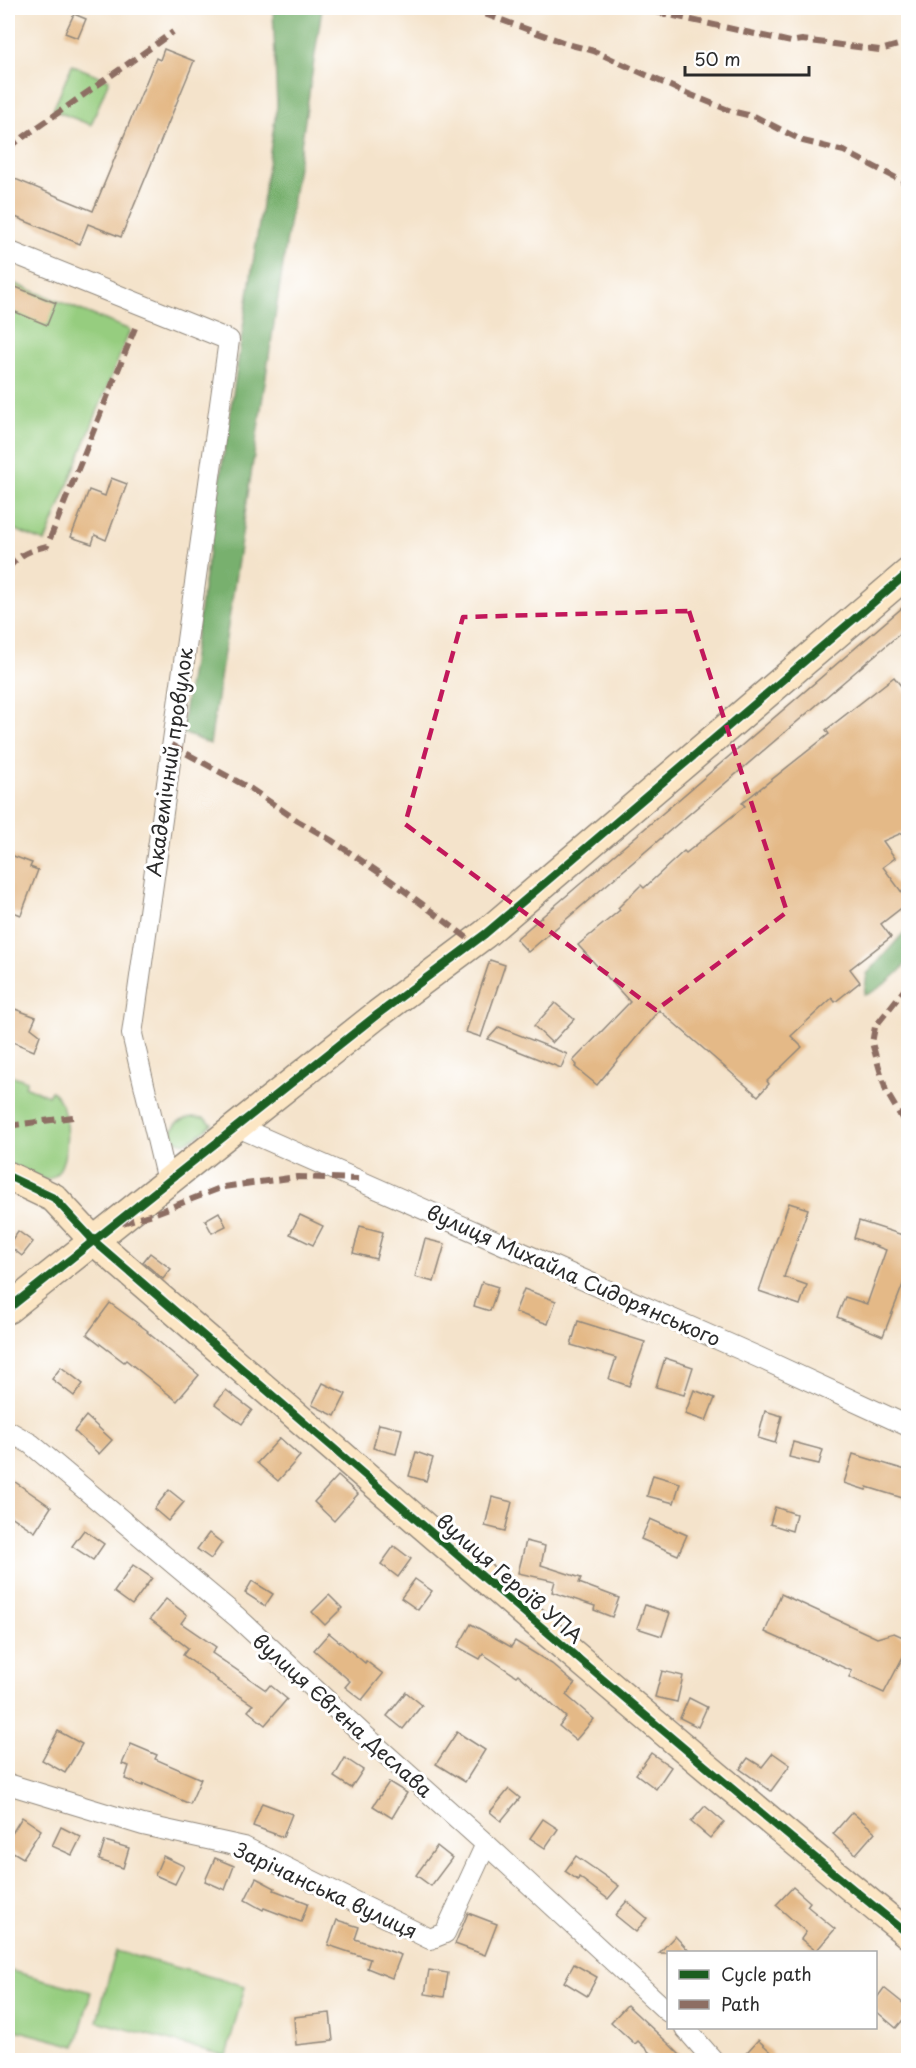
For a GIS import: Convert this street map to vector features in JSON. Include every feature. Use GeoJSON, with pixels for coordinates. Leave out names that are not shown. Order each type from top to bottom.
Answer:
{"type":"FeatureCollection","features":[{"type":"Feature","properties":{"kind":"street","name":"Академічний провулок"},"geometry":{"type":"LineString","coordinates":[[8,251],[229,340],[132,1034],[167,1181]]}},
{"type":"Feature","properties":{"kind":"street"},"geometry":{"type":"LineString","coordinates":[[8,1309],[378,1014],[486,934],[909,573]]}},
{"type":"Feature","properties":{"kind":"street","name":"вулиця Михайла Сидорянського"},"geometry":{"type":"LineString","coordinates":[[238,1127],[909,1426]]}},
{"type":"Feature","properties":{"kind":"street"},"geometry":{"type":"LineString","coordinates":[[8,1176],[54,1198],[94,1241]]}},
{"type":"Feature","properties":{"kind":"street","name":"вулиця Героїв УПА"},"geometry":{"type":"LineString","coordinates":[[94,1241],[769,1821],[909,1934]]}},
{"type":"Feature","properties":{"kind":"street","name":"вулиця Євгена Деслава"},"geometry":{"type":"LineString","coordinates":[[8,1431],[31,1444],[237,1617],[667,2010]]}},
{"type":"Feature","properties":{"kind":"street","name":"Зарічанська вулиця"},"geometry":{"type":"LineString","coordinates":[[8,1784],[143,1825],[244,1847],[430,1939],[446,1933],[486,1844]]}},
{"type":"Feature","properties":{"kind":"street"},"geometry":{"type":"LineString","coordinates":[[685,2029],[712,2061]]}},
{"type":"Feature","properties":{"kind":"highlighted area"},"geometry":{"type":"Polygon","coordinates":[[[689,611],[787,912],[656,1010],[405,824],[463,617],[689,611]]]}},
{"type":"Feature","properties":{"kind":"green space"},"geometry":{"type":"Polygon","coordinates":[[[273,8],[322,8],[210,744],[180,732],[277,106],[273,8]]]}},
{"type":"Feature","properties":{"kind":"green space"},"geometry":{"type":"Polygon","coordinates":[[[72,65],[109,80],[91,125],[53,110],[72,65]]]}},
{"type":"Feature","properties":{"kind":"green space"},"geometry":{"type":"Polygon","coordinates":[[[8,281],[130,330],[45,542],[8,527],[8,281]]]}},
{"type":"Feature","properties":{"kind":"green space"},"geometry":{"type":"Polygon","coordinates":[[[908,928],[909,951],[906,963],[889,980],[864,995],[867,974],[908,928]]]}},
{"type":"Feature","properties":{"kind":"green space"},"geometry":{"type":"Polygon","coordinates":[[[8,1074],[27,1081],[25,1086],[48,1096],[51,1091],[58,1097],[65,1120],[66,1147],[64,1160],[59,1170],[51,1178],[44,1180],[8,1163],[8,1074]]]}},
{"type":"Feature","properties":{"kind":"green space"},"geometry":{"type":"Polygon","coordinates":[[[192,1117],[204,1118],[212,1124],[184,1143],[175,1140],[172,1130],[178,1122],[192,1117]]]}},
{"type":"Feature","properties":{"kind":"green space"},"geometry":{"type":"Polygon","coordinates":[[[116,1951],[245,1986],[226,2056],[97,2021],[116,1951]]]}},
{"type":"Feature","properties":{"kind":"green space"},"geometry":{"type":"Polygon","coordinates":[[[8,1970],[91,1992],[76,2046],[8,2028],[8,1970]]]}},
{"type":"Feature","properties":{"kind":"building"},"geometry":{"type":"Polygon","coordinates":[[[74,14],[86,19],[78,38],[65,33],[74,14]]]}},
{"type":"Feature","properties":{"kind":"building"},"geometry":{"type":"Polygon","coordinates":[[[164,49],[194,61],[121,237],[88,224],[80,244],[8,214],[8,176],[93,211],[156,58],[160,60],[164,49]]]}},
{"type":"Feature","properties":{"kind":"building"},"geometry":{"type":"Polygon","coordinates":[[[8,284],[56,303],[47,325],[8,309],[8,284]]]}},
{"type":"Feature","properties":{"kind":"building"},"geometry":{"type":"Polygon","coordinates":[[[111,478],[127,484],[106,540],[95,535],[92,544],[71,537],[89,490],[105,496],[111,478]]]}},
{"type":"Feature","properties":{"kind":"building"},"geometry":{"type":"Polygon","coordinates":[[[909,602],[909,626],[528,952],[516,939],[909,602]]]}},
{"type":"Feature","properties":{"kind":"building"},"geometry":{"type":"Polygon","coordinates":[[[894,677],[909,696],[909,830],[883,841],[895,858],[883,867],[909,902],[881,924],[891,937],[850,969],[860,982],[835,1002],[832,998],[791,1036],[802,1047],[767,1081],[769,1084],[758,1096],[659,1010],[597,1085],[575,1067],[577,1065],[573,1061],[630,1002],[578,945],[620,910],[618,908],[641,885],[644,888],[684,851],[686,853],[745,806],[742,803],[829,734],[826,730],[894,677]]]}},
{"type":"Feature","properties":{"kind":"building"},"geometry":{"type":"Polygon","coordinates":[[[8,854],[32,863],[30,867],[38,870],[21,915],[8,910],[8,854]]]}},
{"type":"Feature","properties":{"kind":"building"},"geometry":{"type":"Polygon","coordinates":[[[490,960],[505,965],[481,1037],[466,1032],[490,960]]]}},
{"type":"Feature","properties":{"kind":"building"},"geometry":{"type":"Polygon","coordinates":[[[555,1003],[574,1019],[552,1043],[534,1026],[555,1003]]]}},
{"type":"Feature","properties":{"kind":"building"},"geometry":{"type":"Polygon","coordinates":[[[15,1009],[36,1017],[31,1028],[40,1035],[34,1051],[8,1040],[8,1026],[15,1009]]]}},
{"type":"Feature","properties":{"kind":"building"},"geometry":{"type":"Polygon","coordinates":[[[499,1027],[567,1054],[561,1068],[488,1039],[499,1027]]]}},
{"type":"Feature","properties":{"kind":"building"},"geometry":{"type":"Polygon","coordinates":[[[789,1203],[808,1209],[784,1277],[807,1285],[800,1305],[759,1291],[789,1203]]]}},
{"type":"Feature","properties":{"kind":"building"},"geometry":{"type":"Polygon","coordinates":[[[219,1212],[226,1226],[212,1233],[205,1220],[219,1212]]]}},
{"type":"Feature","properties":{"kind":"building"},"geometry":{"type":"Polygon","coordinates":[[[300,1215],[323,1226],[313,1245],[290,1234],[300,1215]]]}},
{"type":"Feature","properties":{"kind":"building"},"geometry":{"type":"Polygon","coordinates":[[[859,1221],[909,1237],[909,1269],[883,1336],[837,1317],[845,1297],[867,1304],[886,1250],[854,1238],[859,1221]]]}},
{"type":"Feature","properties":{"kind":"building"},"geometry":{"type":"Polygon","coordinates":[[[360,1226],[383,1232],[376,1259],[353,1253],[360,1226]]]}},
{"type":"Feature","properties":{"kind":"building"},"geometry":{"type":"Polygon","coordinates":[[[18,1231],[33,1242],[22,1256],[8,1245],[18,1231]]]}},
{"type":"Feature","properties":{"kind":"building"},"geometry":{"type":"Polygon","coordinates":[[[425,1239],[445,1244],[434,1282],[415,1277],[425,1239]]]}},
{"type":"Feature","properties":{"kind":"building"},"geometry":{"type":"Polygon","coordinates":[[[150,1253],[171,1269],[163,1279],[143,1262],[150,1253]]]}},
{"type":"Feature","properties":{"kind":"building"},"geometry":{"type":"Polygon","coordinates":[[[482,1282],[498,1287],[490,1311],[474,1306],[482,1282]]]}},
{"type":"Feature","properties":{"kind":"building"},"geometry":{"type":"Polygon","coordinates":[[[524,1289],[556,1301],[548,1324],[515,1312],[524,1289]]]}},
{"type":"Feature","properties":{"kind":"building"},"geometry":{"type":"Polygon","coordinates":[[[110,1303],[148,1331],[199,1375],[177,1401],[126,1360],[124,1362],[87,1334],[110,1303]]]}},
{"type":"Feature","properties":{"kind":"building"},"geometry":{"type":"Polygon","coordinates":[[[578,1321],[645,1342],[629,1386],[609,1379],[616,1358],[571,1345],[578,1321]]]}},
{"type":"Feature","properties":{"kind":"building"},"geometry":{"type":"Polygon","coordinates":[[[665,1358],[693,1367],[684,1395],[656,1387],[665,1358]]]}},
{"type":"Feature","properties":{"kind":"building"},"geometry":{"type":"Polygon","coordinates":[[[61,1367],[83,1384],[74,1396],[52,1379],[61,1367]]]}},
{"type":"Feature","properties":{"kind":"building"},"geometry":{"type":"Polygon","coordinates":[[[323,1383],[346,1394],[335,1416],[312,1405],[323,1383]]]}},
{"type":"Feature","properties":{"kind":"building"},"geometry":{"type":"Polygon","coordinates":[[[226,1390],[252,1410],[242,1424],[215,1404],[226,1390]]]}},
{"type":"Feature","properties":{"kind":"building"},"geometry":{"type":"Polygon","coordinates":[[[694,1390],[715,1398],[706,1421],[685,1414],[694,1390]]]}},
{"type":"Feature","properties":{"kind":"building"},"geometry":{"type":"Polygon","coordinates":[[[765,1411],[782,1416],[775,1443],[758,1438],[765,1411]]]}},
{"type":"Feature","properties":{"kind":"building"},"geometry":{"type":"Polygon","coordinates":[[[86,1416],[112,1440],[99,1454],[74,1431],[86,1416]]]}},
{"type":"Feature","properties":{"kind":"building"},"geometry":{"type":"Polygon","coordinates":[[[379,1424],[402,1429],[396,1454],[373,1448],[379,1424]]]}},
{"type":"Feature","properties":{"kind":"building"},"geometry":{"type":"Polygon","coordinates":[[[280,1438],[300,1456],[278,1481],[257,1463],[280,1438]]]}},
{"type":"Feature","properties":{"kind":"building"},"geometry":{"type":"Polygon","coordinates":[[[793,1442],[823,1450],[819,1464],[789,1457],[793,1442]]]}},
{"type":"Feature","properties":{"kind":"building"},"geometry":{"type":"Polygon","coordinates":[[[416,1452],[433,1458],[426,1481],[409,1476],[416,1452]]]}},
{"type":"Feature","properties":{"kind":"building"},"geometry":{"type":"Polygon","coordinates":[[[853,1454],[909,1471],[909,1500],[867,1487],[866,1490],[844,1483],[853,1454]]]}},
{"type":"Feature","properties":{"kind":"building"},"geometry":{"type":"Polygon","coordinates":[[[653,1475],[680,1483],[674,1503],[647,1496],[653,1475]]]}},
{"type":"Feature","properties":{"kind":"building"},"geometry":{"type":"Polygon","coordinates":[[[338,1476],[358,1494],[334,1521],[314,1502],[338,1476]]]}},
{"type":"Feature","properties":{"kind":"building"},"geometry":{"type":"Polygon","coordinates":[[[8,1477],[51,1507],[35,1532],[8,1514],[8,1477]]]}},
{"type":"Feature","properties":{"kind":"building"},"geometry":{"type":"Polygon","coordinates":[[[169,1490],[184,1502],[168,1521],[154,1509],[169,1490]]]}},
{"type":"Feature","properties":{"kind":"building"},"geometry":{"type":"Polygon","coordinates":[[[492,1497],[512,1502],[505,1531],[485,1526],[492,1497]]]}},
{"type":"Feature","properties":{"kind":"building"},"geometry":{"type":"Polygon","coordinates":[[[775,1507],[796,1514],[792,1531],[770,1524],[775,1507]]]}},
{"type":"Feature","properties":{"kind":"building"},"geometry":{"type":"Polygon","coordinates":[[[650,1519],[687,1535],[678,1555],[641,1539],[650,1519]]]}},
{"type":"Feature","properties":{"kind":"building"},"geometry":{"type":"Polygon","coordinates":[[[84,1530],[104,1544],[93,1560],[72,1546],[84,1530]]]}},
{"type":"Feature","properties":{"kind":"building"},"geometry":{"type":"Polygon","coordinates":[[[209,1533],[222,1543],[211,1559],[197,1549],[209,1533]]]}},
{"type":"Feature","properties":{"kind":"building"},"geometry":{"type":"Polygon","coordinates":[[[526,1541],[545,1546],[541,1565],[581,1578],[579,1583],[619,1598],[612,1617],[594,1610],[595,1606],[552,1592],[555,1581],[518,1573],[526,1541]]]}},
{"type":"Feature","properties":{"kind":"building"},"geometry":{"type":"Polygon","coordinates":[[[394,1546],[411,1559],[398,1577],[381,1564],[394,1546]]]}},
{"type":"Feature","properties":{"kind":"building"},"geometry":{"type":"Polygon","coordinates":[[[133,1565],[152,1578],[132,1605],[114,1592],[133,1565]]]}},
{"type":"Feature","properties":{"kind":"building"},"geometry":{"type":"Polygon","coordinates":[[[415,1579],[432,1591],[418,1610],[401,1598],[415,1579]]]}},
{"type":"Feature","properties":{"kind":"building"},"geometry":{"type":"Polygon","coordinates":[[[252,1581],[273,1594],[265,1606],[245,1593],[252,1581]]]}},
{"type":"Feature","properties":{"kind":"building"},"geometry":{"type":"Polygon","coordinates":[[[781,1594],[877,1638],[894,1633],[903,1637],[907,1649],[884,1693],[849,1677],[852,1671],[765,1632],[781,1594]]]}},
{"type":"Feature","properties":{"kind":"building"},"geometry":{"type":"Polygon","coordinates":[[[329,1595],[342,1608],[325,1625],[312,1612],[329,1595]]]}},
{"type":"Feature","properties":{"kind":"building"},"geometry":{"type":"Polygon","coordinates":[[[166,1599],[187,1615],[181,1623],[216,1647],[212,1653],[266,1690],[270,1685],[287,1699],[265,1725],[248,1711],[253,1705],[183,1655],[188,1648],[150,1619],[166,1599]]]}},
{"type":"Feature","properties":{"kind":"building"},"geometry":{"type":"Polygon","coordinates":[[[645,1605],[670,1613],[662,1636],[637,1628],[645,1605]]]}},
{"type":"Feature","properties":{"kind":"building"},"geometry":{"type":"Polygon","coordinates":[[[471,1624],[511,1647],[515,1641],[552,1664],[575,1684],[566,1695],[594,1719],[576,1740],[559,1726],[566,1717],[518,1674],[516,1676],[483,1654],[480,1659],[458,1647],[471,1624]]]}},
{"type":"Feature","properties":{"kind":"building"},"geometry":{"type":"Polygon","coordinates":[[[329,1633],[365,1663],[366,1661],[383,1674],[362,1700],[345,1687],[350,1681],[314,1650],[329,1633]]]}},
{"type":"Feature","properties":{"kind":"building"},"geometry":{"type":"Polygon","coordinates":[[[662,1671],[683,1676],[677,1702],[655,1697],[662,1671]]]}},
{"type":"Feature","properties":{"kind":"building"},"geometry":{"type":"Polygon","coordinates":[[[406,1692],[422,1705],[403,1729],[387,1716],[406,1692]]]}},
{"type":"Feature","properties":{"kind":"building"},"geometry":{"type":"Polygon","coordinates":[[[689,1698],[707,1707],[698,1727],[680,1718],[689,1698]]]}},
{"type":"Feature","properties":{"kind":"building"},"geometry":{"type":"Polygon","coordinates":[[[58,1731],[82,1744],[65,1773],[42,1760],[58,1731]]]}},
{"type":"Feature","properties":{"kind":"building"},"geometry":{"type":"Polygon","coordinates":[[[457,1732],[485,1750],[465,1782],[436,1764],[457,1732]]]}},
{"type":"Feature","properties":{"kind":"building"},"geometry":{"type":"Polygon","coordinates":[[[131,1744],[157,1755],[155,1759],[201,1779],[190,1804],[144,1784],[143,1786],[125,1779],[129,1766],[122,1764],[131,1744]]]}},
{"type":"Feature","properties":{"kind":"building"},"geometry":{"type":"Polygon","coordinates":[[[651,1753],[671,1767],[656,1789],[636,1774],[651,1753]]]}},
{"type":"Feature","properties":{"kind":"building"},"geometry":{"type":"Polygon","coordinates":[[[773,1753],[790,1765],[771,1791],[740,1769],[748,1758],[762,1767],[773,1753]]]}},
{"type":"Feature","properties":{"kind":"building"},"geometry":{"type":"Polygon","coordinates":[[[345,1758],[363,1770],[351,1788],[334,1777],[345,1758]]]}},
{"type":"Feature","properties":{"kind":"building"},"geometry":{"type":"Polygon","coordinates":[[[389,1782],[407,1793],[392,1818],[373,1806],[389,1782]]]}},
{"type":"Feature","properties":{"kind":"building"},"geometry":{"type":"Polygon","coordinates":[[[509,1789],[520,1798],[501,1821],[490,1812],[509,1789]]]}},
{"type":"Feature","properties":{"kind":"building"},"geometry":{"type":"Polygon","coordinates":[[[262,1803],[292,1814],[283,1837],[253,1826],[262,1803]]]}},
{"type":"Feature","properties":{"kind":"building"},"geometry":{"type":"Polygon","coordinates":[[[705,1806],[724,1822],[710,1838],[691,1822],[705,1806]]]}},
{"type":"Feature","properties":{"kind":"building"},"geometry":{"type":"Polygon","coordinates":[[[852,1812],[875,1832],[856,1854],[833,1834],[852,1812]]]}},
{"type":"Feature","properties":{"kind":"building"},"geometry":{"type":"Polygon","coordinates":[[[22,1817],[41,1830],[23,1858],[8,1849],[8,1840],[22,1817]]]}},
{"type":"Feature","properties":{"kind":"building"},"geometry":{"type":"Polygon","coordinates":[[[543,1819],[558,1829],[545,1848],[530,1838],[543,1819]]]}},
{"type":"Feature","properties":{"kind":"building"},"geometry":{"type":"Polygon","coordinates":[[[61,1827],[81,1837],[72,1855],[52,1846],[61,1827]]]}},
{"type":"Feature","properties":{"kind":"building"},"geometry":{"type":"Polygon","coordinates":[[[105,1841],[129,1848],[123,1868],[99,1860],[105,1841]]]}},
{"type":"Feature","properties":{"kind":"building"},"geometry":{"type":"Polygon","coordinates":[[[437,1846],[452,1858],[431,1886],[416,1875],[437,1846]]]}},
{"type":"Feature","properties":{"kind":"building"},"geometry":{"type":"Polygon","coordinates":[[[163,1856],[184,1866],[175,1884],[155,1875],[163,1856]]]}},
{"type":"Feature","properties":{"kind":"building"},"geometry":{"type":"Polygon","coordinates":[[[576,1856],[619,1886],[608,1899],[579,1877],[578,1880],[565,1871],[576,1856]]]}},
{"type":"Feature","properties":{"kind":"building"},"geometry":{"type":"Polygon","coordinates":[[[215,1858],[234,1866],[225,1890],[205,1881],[215,1858]]]}},
{"type":"Feature","properties":{"kind":"building"},"geometry":{"type":"Polygon","coordinates":[[[256,1878],[275,1888],[274,1890],[308,1903],[301,1922],[264,1908],[263,1910],[245,1900],[256,1878]]]}},
{"type":"Feature","properties":{"kind":"building"},"geometry":{"type":"Polygon","coordinates":[[[793,1887],[810,1902],[807,1906],[835,1929],[816,1951],[801,1939],[806,1932],[776,1905],[793,1887]]]}},
{"type":"Feature","properties":{"kind":"building"},"geometry":{"type":"Polygon","coordinates":[[[627,1901],[647,1918],[636,1932],[615,1915],[627,1901]]]}},
{"type":"Feature","properties":{"kind":"building"},"geometry":{"type":"Polygon","coordinates":[[[468,1913],[497,1924],[485,1955],[455,1944],[468,1913]]]}},
{"type":"Feature","properties":{"kind":"building"},"geometry":{"type":"Polygon","coordinates":[[[337,1920],[359,1927],[355,1939],[401,1955],[392,1978],[367,1968],[370,1959],[328,1945],[337,1920]]]}},
{"type":"Feature","properties":{"kind":"building"},"geometry":{"type":"Polygon","coordinates":[[[675,1936],[689,1951],[667,1951],[667,1953],[659,1953],[675,1936]]]}},
{"type":"Feature","properties":{"kind":"building"},"geometry":{"type":"Polygon","coordinates":[[[574,1964],[597,1977],[587,1996],[564,1982],[574,1964]]]}},
{"type":"Feature","properties":{"kind":"building"},"geometry":{"type":"Polygon","coordinates":[[[429,1970],[448,1973],[444,1997],[425,1994],[429,1970]]]}},
{"type":"Feature","properties":{"kind":"building"},"geometry":{"type":"Polygon","coordinates":[[[884,1988],[909,2008],[909,2013],[896,2028],[877,2012],[877,1998],[884,1988]]]}},
{"type":"Feature","properties":{"kind":"building"},"geometry":{"type":"Polygon","coordinates":[[[627,2005],[686,2061],[658,2061],[638,2041],[635,2044],[611,2022],[627,2005]]]}},
{"type":"Feature","properties":{"kind":"building"},"geometry":{"type":"Polygon","coordinates":[[[330,2013],[333,2041],[296,2045],[294,2017],[330,2013]]]}},
{"type":"Feature","properties":{"kind":"building"},"geometry":{"type":"Polygon","coordinates":[[[758,2040],[781,2061],[739,2061],[758,2040]]]}},
{"type":"Feature","properties":{"kind":"marked path"},"geometry":{"type":"LineString","coordinates":[[468,8],[594,51],[681,91],[731,111],[756,117],[803,141],[844,151],[908,184]]}},
{"type":"Feature","properties":{"kind":"marked path"},"geometry":{"type":"LineString","coordinates":[[638,8],[791,42],[802,40],[880,50],[902,44],[908,45]]}},
{"type":"Feature","properties":{"kind":"marked path"},"geometry":{"type":"LineString","coordinates":[[8,148],[173,32]]}},
{"type":"Feature","properties":{"kind":"marked path"},"geometry":{"type":"LineString","coordinates":[[8,569],[25,554],[47,546],[135,328]]}},
{"type":"Feature","properties":{"kind":"marked path"},"geometry":{"type":"LineString","coordinates":[[171,745],[251,789],[331,840],[390,880],[474,943]]}},
{"type":"Feature","properties":{"kind":"marked path"},"geometry":{"type":"LineString","coordinates":[[908,985],[875,1027],[872,1043],[886,1091],[903,1120],[908,1122]]}},
{"type":"Feature","properties":{"kind":"marked path"},"geometry":{"type":"LineString","coordinates":[[8,1126],[73,1117]]}},
{"type":"Feature","properties":{"kind":"marked path"},"geometry":{"type":"LineString","coordinates":[[122,1223],[153,1214],[223,1187],[297,1177],[358,1179]]}},
{"type":"Feature","properties":{"kind":"cycle path"},"geometry":{"type":"LineString","coordinates":[[8,1309],[378,1014],[485,934],[908,573]]}},
{"type":"Feature","properties":{"kind":"cycle path"},"geometry":{"type":"LineString","coordinates":[[8,1176],[54,1198],[94,1241],[397,1503],[702,1764],[908,1934]]}}]}
